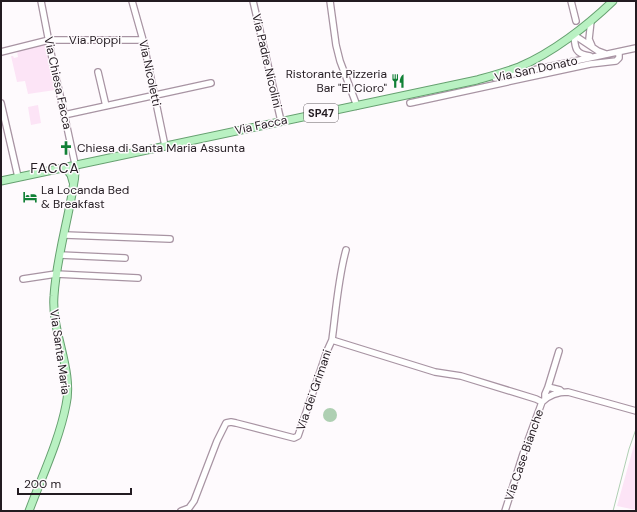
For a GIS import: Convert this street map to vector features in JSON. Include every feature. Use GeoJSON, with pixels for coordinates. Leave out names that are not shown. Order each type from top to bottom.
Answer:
{"type":"FeatureCollection","features":[{"type":"Feature","properties":{"kind":"main road","name":"SP47"},"geometry":{"type":"LineString","coordinates":[[574,34],[591,22],[613,1]]}},
{"type":"Feature","properties":{"kind":"main road","name":"Via Facca"},"geometry":{"type":"LineString","coordinates":[[1,181],[75,164],[477,80],[534,60],[574,34]]}},
{"type":"Feature","properties":{"kind":"main road","name":"Via Santa Maria"},"geometry":{"type":"LineString","coordinates":[[29,511],[59,432],[67,403],[67,383],[63,353],[55,324],[54,299],[56,274],[76,172],[75,164]]}},
{"type":"Feature","properties":{"kind":"main road"},"geometry":{"type":"LineString","coordinates":[[65,167],[73,182]]}},
{"type":"Feature","properties":{"kind":"street","name":"Via Chiesa Facca"},"geometry":{"type":"LineString","coordinates":[[41,1],[75,164]]}},
{"type":"Feature","properties":{"kind":"street","name":"Via Nicoletti"},"geometry":{"type":"LineString","coordinates":[[132,1],[143,40],[165,146]]}},
{"type":"Feature","properties":{"kind":"street","name":"Via Padre Nicolini"},"geometry":{"type":"LineString","coordinates":[[253,1],[281,121]]}},
{"type":"Feature","properties":{"kind":"street"},"geometry":{"type":"LineString","coordinates":[[330,1],[340,61],[356,106]]}},
{"type":"Feature","properties":{"kind":"street"},"geometry":{"type":"LineString","coordinates":[[571,1],[576,21]]}},
{"type":"Feature","properties":{"kind":"street","name":"Via San Donato"},"geometry":{"type":"LineString","coordinates":[[591,22],[589,39],[592,47]]}},
{"type":"Feature","properties":{"kind":"street","name":"Via San Donato"},"geometry":{"type":"LineString","coordinates":[[574,34],[592,47],[606,54]]}},
{"type":"Feature","properties":{"kind":"street","name":"Via San Donato"},"geometry":{"type":"LineString","coordinates":[[574,34],[574,44],[579,53],[594,57]]}},
{"type":"Feature","properties":{"kind":"street","name":"Via Poppi"},"geometry":{"type":"LineString","coordinates":[[1,52],[49,40],[143,40]]}},
{"type":"Feature","properties":{"kind":"street","name":"Via San Donato"},"geometry":{"type":"LineString","coordinates":[[477,80],[488,80],[636,48]]}},
{"type":"Feature","properties":{"kind":"street"},"geometry":{"type":"LineString","coordinates":[[410,103],[575,67],[616,61],[619,58],[619,52]]}},
{"type":"Feature","properties":{"kind":"street"},"geometry":{"type":"LineString","coordinates":[[98,72],[106,106]]}},
{"type":"Feature","properties":{"kind":"street"},"geometry":{"type":"LineString","coordinates":[[64,116],[211,83]]}},
{"type":"Feature","properties":{"kind":"street"},"geometry":{"type":"LineString","coordinates":[[1,103],[18,177]]}},
{"type":"Feature","properties":{"kind":"street"},"geometry":{"type":"LineString","coordinates":[[64,235],[170,239]]}},
{"type":"Feature","properties":{"kind":"street"},"geometry":{"type":"LineString","coordinates":[[332,340],[337,296],[342,264],[346,250]]}},
{"type":"Feature","properties":{"kind":"street"},"geometry":{"type":"LineString","coordinates":[[60,255],[125,258]]}},
{"type":"Feature","properties":{"kind":"street"},"geometry":{"type":"LineString","coordinates":[[23,279],[56,274],[138,278]]}},
{"type":"Feature","properties":{"kind":"street","name":"Via dei Grimani"},"geometry":{"type":"LineString","coordinates":[[181,511],[189,508],[194,501],[217,441],[226,423],[236,423],[294,438],[298,436],[332,340],[435,372],[461,376],[544,401]]}},
{"type":"Feature","properties":{"kind":"street","name":"Via Case Bianche"},"geometry":{"type":"LineString","coordinates":[[505,511],[523,454],[544,401],[559,351]]}},
{"type":"Feature","properties":{"kind":"street"},"geometry":{"type":"LineString","coordinates":[[548,388],[636,411]]}},
{"type":"Feature","properties":{"kind":"street","name":"Via Case Bianche"},"geometry":{"type":"LineString","coordinates":[[544,401],[562,392]]}},
{"type":"Feature","properties":{"kind":"shaded area"},"geometry":{"type":"Polygon","coordinates":[[[44,44],[46,45],[55,90],[28,94],[25,81],[17,82],[11,56],[14,58],[18,57],[17,51],[44,44]]]}},
{"type":"Feature","properties":{"kind":"shaded area"},"geometry":{"type":"Polygon","coordinates":[[[38,105],[41,123],[31,125],[28,107],[38,105]]]}},
{"type":"Feature","properties":{"kind":"shaded area"},"geometry":{"type":"Polygon","coordinates":[[[330,408],[335,410],[337,415],[335,420],[330,422],[325,420],[323,415],[325,410],[330,408]]]}},
{"type":"Feature","properties":{"kind":"shaded area"},"geometry":{"type":"Polygon","coordinates":[[[636,438],[636,510],[617,506],[636,438]]]}},
{"type":"Feature","properties":{"kind":"waterway"},"geometry":{"type":"LineString","coordinates":[[613,511],[629,449],[636,429]]}},
{"type":"Feature","properties":{"kind":"place","name":"Ristorante Pizzeria Bar \"El Cioro\""},"geometry":{"type":"Point","coordinates":[398,81]}},
{"type":"Feature","properties":{"kind":"place","name":"Chiesa di Santa Maria Assunta"},"geometry":{"type":"Point","coordinates":[66,148]}},
{"type":"Feature","properties":{"kind":"place","name":"La Locanda Bed & Breakfast"},"geometry":{"type":"Point","coordinates":[30,197]}},
{"type":"Feature","properties":{"kind":"district","name":"FACCA"},"geometry":{"type":"Point","coordinates":[55,168]}}]}
